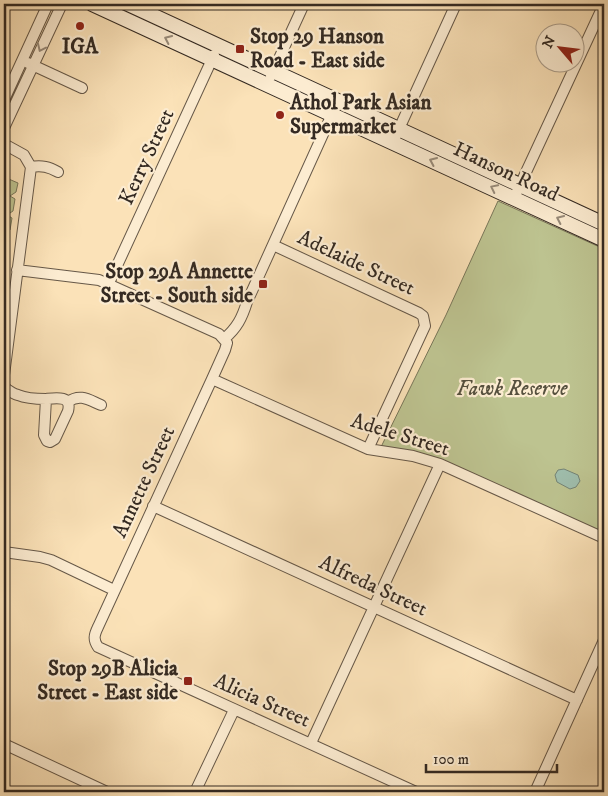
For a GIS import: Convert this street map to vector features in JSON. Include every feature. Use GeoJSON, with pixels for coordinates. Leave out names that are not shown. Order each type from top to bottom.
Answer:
{"type":"FeatureCollection","features":[{"type":"Feature","properties":{"kind":"main road","name":"Hanson Road"},"geometry":{"type":"LineString","coordinates":[[128,4],[604,224]]}},
{"type":"Feature","properties":{"kind":"main road","name":"Hanson Road"},"geometry":{"type":"LineString","coordinates":[[100,5],[212,59],[604,240]]}},
{"type":"Feature","properties":{"kind":"street"},"geometry":{"type":"LineString","coordinates":[[4,100],[48,4]]}},
{"type":"Feature","properties":{"kind":"street"},"geometry":{"type":"LineString","coordinates":[[4,128],[62,4]]}},
{"type":"Feature","properties":{"kind":"street"},"geometry":{"type":"LineString","coordinates":[[267,84],[304,4]]}},
{"type":"Feature","properties":{"kind":"street"},"geometry":{"type":"LineString","coordinates":[[393,142],[456,4]]}},
{"type":"Feature","properties":{"kind":"street"},"geometry":{"type":"LineString","coordinates":[[514,198],[604,4]]}},
{"type":"Feature","properties":{"kind":"street","name":"Kerry Street"},"geometry":{"type":"LineString","coordinates":[[109,283],[219,46]]}},
{"type":"Feature","properties":{"kind":"street"},"geometry":{"type":"LineString","coordinates":[[22,60],[82,88]]}},
{"type":"Feature","properties":{"kind":"street","name":"Annette Street"},"geometry":{"type":"LineString","coordinates":[[94,642],[94,636],[114,590],[225,350],[226,343],[222,336],[238,324],[338,101]]}},
{"type":"Feature","properties":{"kind":"street"},"geometry":{"type":"LineString","coordinates":[[4,144],[24,155],[31,167],[4,375]]}},
{"type":"Feature","properties":{"kind":"street"},"geometry":{"type":"LineString","coordinates":[[31,167],[48,166],[58,172]]}},
{"type":"Feature","properties":{"kind":"street","name":"Adelaide Street"},"geometry":{"type":"LineString","coordinates":[[274,245],[423,316],[425,326],[368,449]]}},
{"type":"Feature","properties":{"kind":"street"},"geometry":{"type":"LineString","coordinates":[[17,270],[99,280],[109,283],[222,336]]}},
{"type":"Feature","properties":{"kind":"street","name":"Adele Street"},"geometry":{"type":"LineString","coordinates":[[212,379],[368,449],[413,456],[440,464],[604,538]]}},
{"type":"Feature","properties":{"kind":"street"},"geometry":{"type":"LineString","coordinates":[[4,387],[17,395],[46,399],[60,398],[68,402],[81,397],[102,405]]}},
{"type":"Feature","properties":{"kind":"street"},"geometry":{"type":"LineString","coordinates":[[46,399],[44,436],[50,442],[55,439],[68,411],[68,402]]}},
{"type":"Feature","properties":{"kind":"street"},"geometry":{"type":"LineString","coordinates":[[311,743],[440,464]]}},
{"type":"Feature","properties":{"kind":"street","name":"Alfreda Street"},"geometry":{"type":"LineString","coordinates":[[153,506],[577,700]]}},
{"type":"Feature","properties":{"kind":"street"},"geometry":{"type":"LineString","coordinates":[[4,552],[51,560],[114,590]]}},
{"type":"Feature","properties":{"kind":"street"},"geometry":{"type":"LineString","coordinates":[[535,792],[604,640]]}},
{"type":"Feature","properties":{"kind":"street","name":"Alicia Street"},"geometry":{"type":"LineString","coordinates":[[94,642],[103,651],[311,743],[416,792]]}},
{"type":"Feature","properties":{"kind":"street"},"geometry":{"type":"LineString","coordinates":[[195,792],[234,710]]}},
{"type":"Feature","properties":{"kind":"street"},"geometry":{"type":"LineString","coordinates":[[4,744],[107,792]]}},
{"type":"Feature","properties":{"kind":"green space"},"geometry":{"type":"Polygon","coordinates":[[[4,177],[18,183],[16,192],[10,196],[15,199],[13,211],[7,215],[12,218],[10,230],[5,233],[5,248],[8,248],[4,269],[4,177]]]}},
{"type":"Feature","properties":{"kind":"green space","name":"Fawk Reserve"},"geometry":{"type":"Polygon","coordinates":[[[498,201],[604,249],[604,534],[441,459],[417,453],[380,449],[446,315],[498,201]]]}},
{"type":"Feature","properties":{"kind":"shaded area"},"geometry":{"type":"Polygon","coordinates":[[[564,469],[578,475],[580,481],[576,487],[570,489],[557,482],[555,475],[558,470],[564,469]]]}},
{"type":"Feature","properties":{"kind":"place","name":"IGA"},"geometry":{"type":"Point","coordinates":[80,26]}},
{"type":"Feature","properties":{"kind":"place","name":"Stop 29 Hanson Road - East side"},"geometry":{"type":"Point","coordinates":[240,49]}},
{"type":"Feature","properties":{"kind":"place","name":"Athol Park Asian Supermarket"},"geometry":{"type":"Point","coordinates":[280,115]}},
{"type":"Feature","properties":{"kind":"place","name":"Stop 29A Annette Street - South side"},"geometry":{"type":"Point","coordinates":[263,284]}},
{"type":"Feature","properties":{"kind":"place","name":"Stop 29B Alicia Street - East side"},"geometry":{"type":"Point","coordinates":[188,681]}}]}
